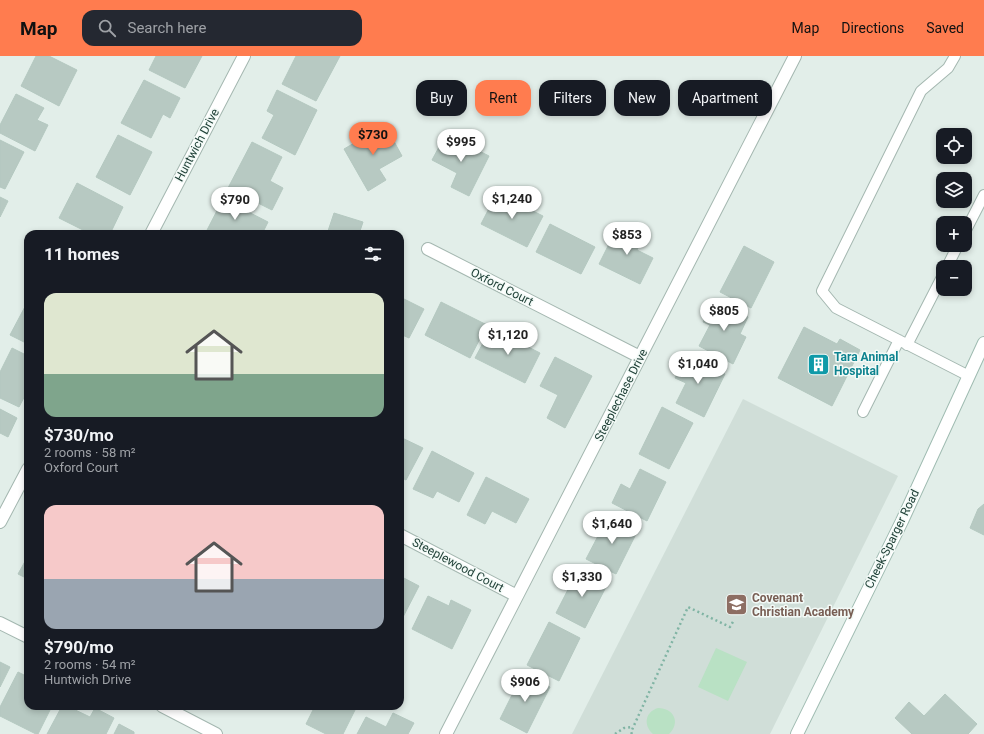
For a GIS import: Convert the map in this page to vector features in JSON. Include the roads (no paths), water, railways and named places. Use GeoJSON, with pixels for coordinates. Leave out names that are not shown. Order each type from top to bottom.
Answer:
{"type":"FeatureCollection","features":[{"type":"Feature","properties":{"kind":"street","name":"Huntwich Drive"},"geometry":{"type":"LineString","coordinates":[[153,230],[244,56]]}},
{"type":"Feature","properties":{"kind":"street","name":"Steeplechase Drive"},"geometry":{"type":"LineString","coordinates":[[446,734],[795,56]]}},
{"type":"Feature","properties":{"kind":"street","name":"Oxford Court"},"geometry":{"type":"LineString","coordinates":[[428,249],[640,357]]}},
{"type":"Feature","properties":{"kind":"street","name":"Cheek-Sparger Road"},"geometry":{"type":"LineString","coordinates":[[797,734],[902,521],[984,344]]}},
{"type":"Feature","properties":{"kind":"street"},"geometry":{"type":"LineString","coordinates":[[0,522],[24,477]]}},
{"type":"Feature","properties":{"kind":"street","name":"Steeplewood Court"},"geometry":{"type":"LineString","coordinates":[[404,537],[517,596]]}},
{"type":"Feature","properties":{"kind":"street"},"geometry":{"type":"LineString","coordinates":[[0,623],[24,635]]}},
{"type":"Feature","properties":{"kind":"street"},"geometry":{"type":"LineString","coordinates":[[170,710],[216,734]]}},
{"type":"Feature","properties":{"kind":"lane"},"geometry":{"type":"LineString","coordinates":[[955,56],[948,68],[921,91],[822,291],[836,308],[969,376]]}},
{"type":"Feature","properties":{"kind":"lane"},"geometry":{"type":"LineString","coordinates":[[972,224],[980,214],[984,195]]}},
{"type":"Feature","properties":{"kind":"lane"},"geometry":{"type":"LineString","coordinates":[[863,412],[936,287]]}},
{"type":"Feature","properties":{"kind":"place","name":"Tara Animal Hospital"},"geometry":{"type":"Point","coordinates":[819,364]}},
{"type":"Feature","properties":{"kind":"place","name":"Covenant Christian Academy"},"geometry":{"type":"Point","coordinates":[736,605]}}]}
